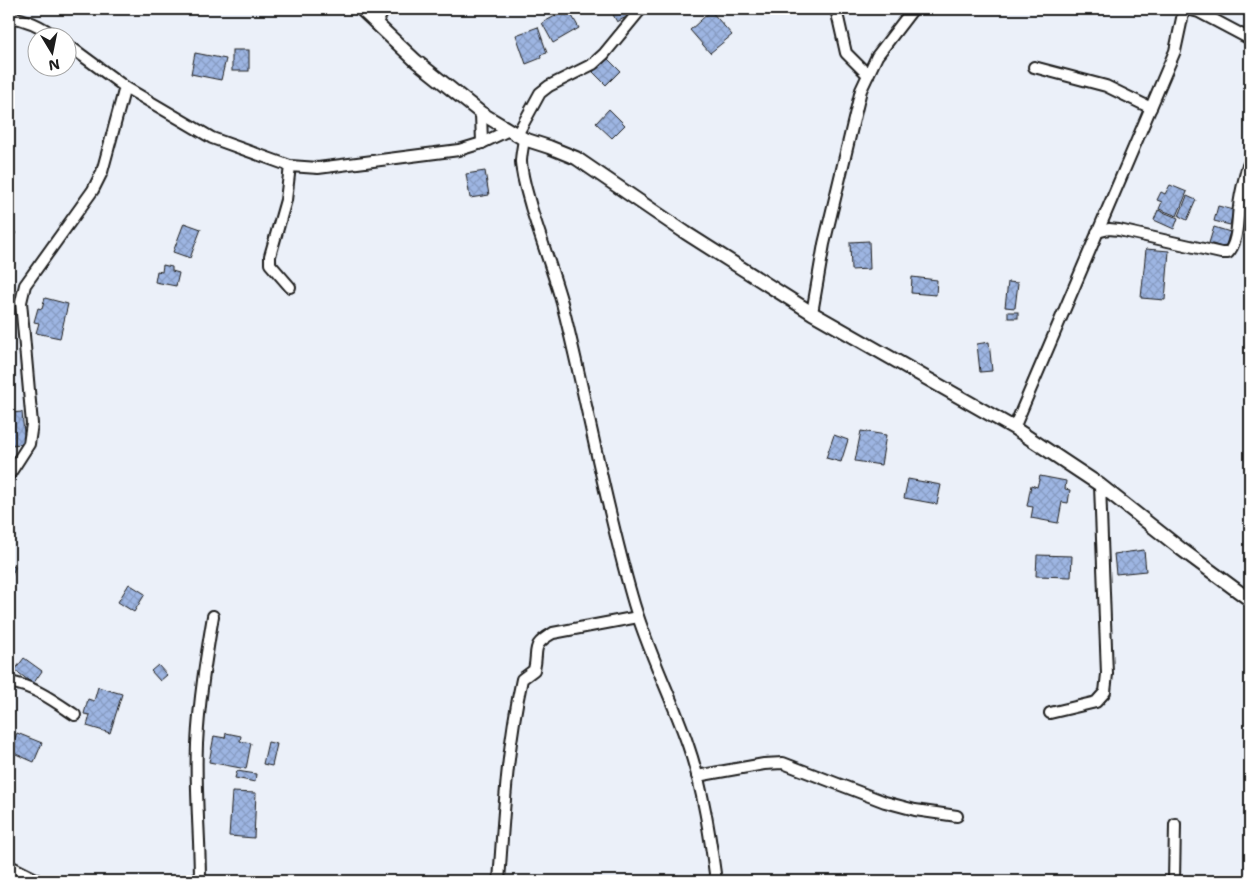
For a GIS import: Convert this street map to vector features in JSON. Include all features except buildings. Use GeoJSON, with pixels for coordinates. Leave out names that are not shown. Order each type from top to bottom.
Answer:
{"type":"FeatureCollection","features":[{"type":"Feature","properties":{"kind":"main road"},"geometry":{"type":"LineString","coordinates":[[9,869],[33,881]]}},
{"type":"Feature","properties":{"kind":"street"},"geometry":{"type":"LineString","coordinates":[[361,9],[416,61],[481,113],[516,135],[549,146],[576,158],[686,233],[812,313],[1014,428],[1100,485],[1181,549],[1250,600]]}},
{"type":"Feature","properties":{"kind":"street"},"geometry":{"type":"LineString","coordinates":[[376,23],[384,9]]}},
{"type":"Feature","properties":{"kind":"street"},"geometry":{"type":"LineString","coordinates":[[640,9],[604,54],[593,64],[549,86],[540,93],[516,135],[524,186],[537,229],[554,274],[572,343],[610,513],[638,617],[669,694],[697,776],[712,850],[716,881]]}},
{"type":"Feature","properties":{"kind":"street"},"geometry":{"type":"LineString","coordinates":[[836,9],[846,53],[868,74]]}},
{"type":"Feature","properties":{"kind":"street"},"geometry":{"type":"LineString","coordinates":[[812,313],[826,236],[861,90],[877,56],[913,9]]}},
{"type":"Feature","properties":{"kind":"street"},"geometry":{"type":"LineString","coordinates":[[1014,428],[1151,108],[1174,51],[1186,9],[1199,12],[1250,39]]}},
{"type":"Feature","properties":{"kind":"street"},"geometry":{"type":"LineString","coordinates":[[9,17],[20,19],[42,28]]}},
{"type":"Feature","properties":{"kind":"street"},"geometry":{"type":"LineString","coordinates":[[78,52],[125,87],[212,138],[290,166],[318,168],[458,150],[516,135]]}},
{"type":"Feature","properties":{"kind":"street"},"geometry":{"type":"LineString","coordinates":[[1034,66],[1106,86],[1151,108]]}},
{"type":"Feature","properties":{"kind":"street"},"geometry":{"type":"LineString","coordinates":[[9,475],[29,444],[32,424],[22,302],[26,285],[93,190],[102,172],[125,87]]}},
{"type":"Feature","properties":{"kind":"street"},"geometry":{"type":"LineString","coordinates":[[481,113],[482,143]]}},
{"type":"Feature","properties":{"kind":"street"},"geometry":{"type":"LineString","coordinates":[[1097,232],[1109,229],[1119,230],[1228,253],[1232,249],[1247,168],[1250,162]]}},
{"type":"Feature","properties":{"kind":"street"},"geometry":{"type":"LineString","coordinates":[[290,166],[286,200],[270,256],[270,264],[290,287]]}},
{"type":"Feature","properties":{"kind":"street"},"geometry":{"type":"LineString","coordinates":[[1050,713],[1096,702],[1105,692],[1107,674],[1100,485]]}},
{"type":"Feature","properties":{"kind":"street"},"geometry":{"type":"LineString","coordinates":[[200,881],[200,846],[196,794],[197,744],[204,674],[213,616]]}},
{"type":"Feature","properties":{"kind":"street"},"geometry":{"type":"LineString","coordinates":[[499,881],[504,790],[511,738],[522,679],[534,670],[536,649],[541,640],[553,633],[638,617]]}},
{"type":"Feature","properties":{"kind":"street"},"geometry":{"type":"LineString","coordinates":[[9,682],[20,684],[45,695],[75,715]]}},
{"type":"Feature","properties":{"kind":"street"},"geometry":{"type":"LineString","coordinates":[[697,776],[764,764],[783,763],[885,802],[914,810],[957,816]]}},
{"type":"Feature","properties":{"kind":"street"},"geometry":{"type":"LineString","coordinates":[[1174,881],[1175,824]]}}]}
